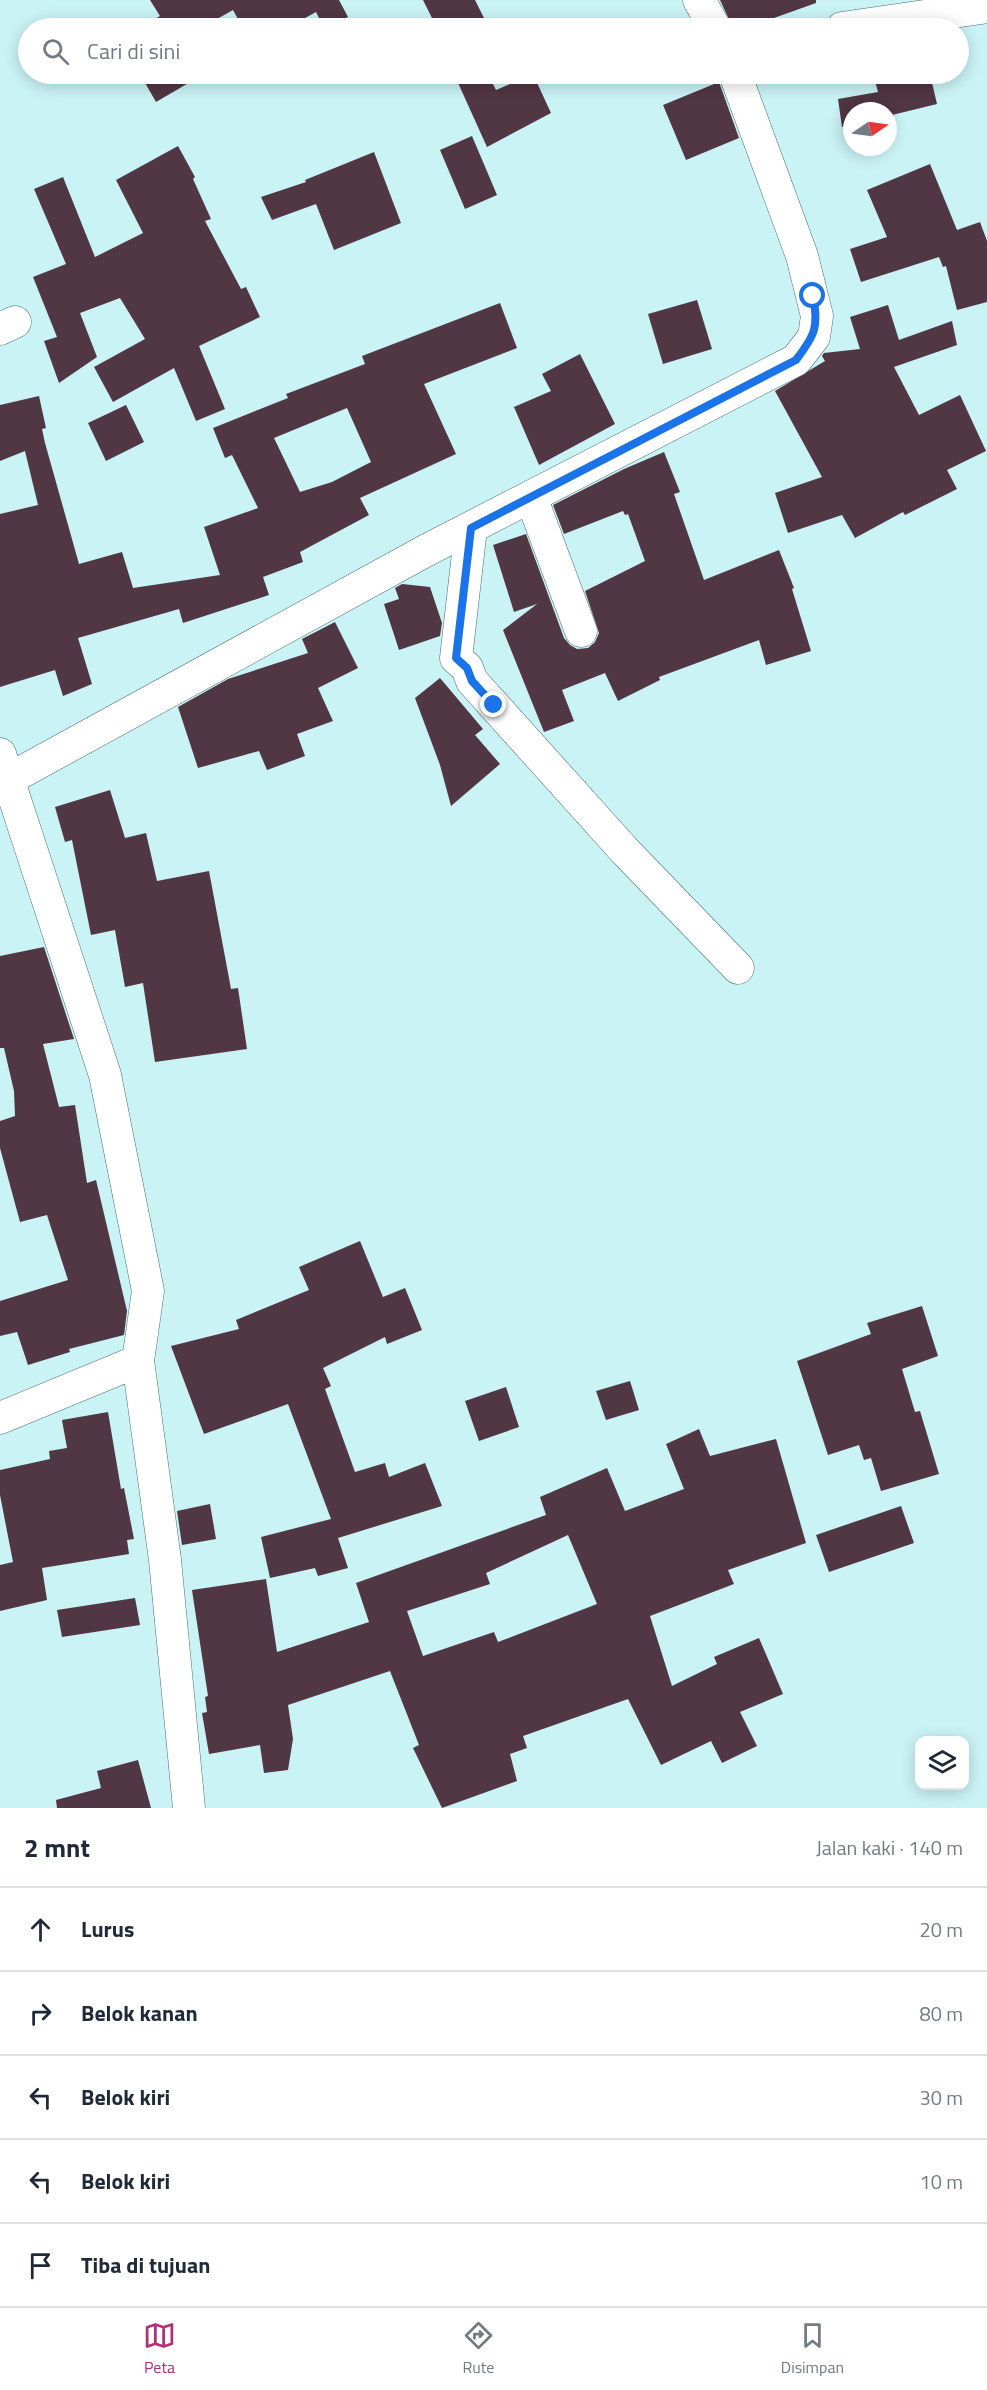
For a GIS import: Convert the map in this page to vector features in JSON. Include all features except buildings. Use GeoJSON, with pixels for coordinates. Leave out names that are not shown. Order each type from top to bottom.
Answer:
{"type":"FeatureCollection","features":[{"type":"Feature","properties":{"kind":"street"},"geometry":{"type":"LineString","coordinates":[[699,0],[709,18]]}},
{"type":"Feature","properties":{"kind":"street"},"geometry":{"type":"LineString","coordinates":[[911,18],[987,7]]}},
{"type":"Feature","properties":{"kind":"street"},"geometry":{"type":"LineString","coordinates":[[189,1808],[165,1560],[138,1361],[147,1291],[105,1075],[5,767],[796,360],[813,337],[817,316],[802,256],[739,84]]}},
{"type":"Feature","properties":{"kind":"street"},"geometry":{"type":"LineString","coordinates":[[531,497],[581,631]]}},
{"type":"Feature","properties":{"kind":"street"},"geometry":{"type":"LineString","coordinates":[[471,528],[456,658],[467,668],[472,681],[625,851],[738,968]]}},
{"type":"Feature","properties":{"kind":"street"},"geometry":{"type":"LineString","coordinates":[[0,1418],[138,1361]]}},
{"type":"Feature","properties":{"kind":"route"},"geometry":{"type":"LineString","coordinates":[[494,705],[472,681],[467,668],[456,658],[471,528],[796,360],[813,337],[817,316],[813,296]]}}]}
